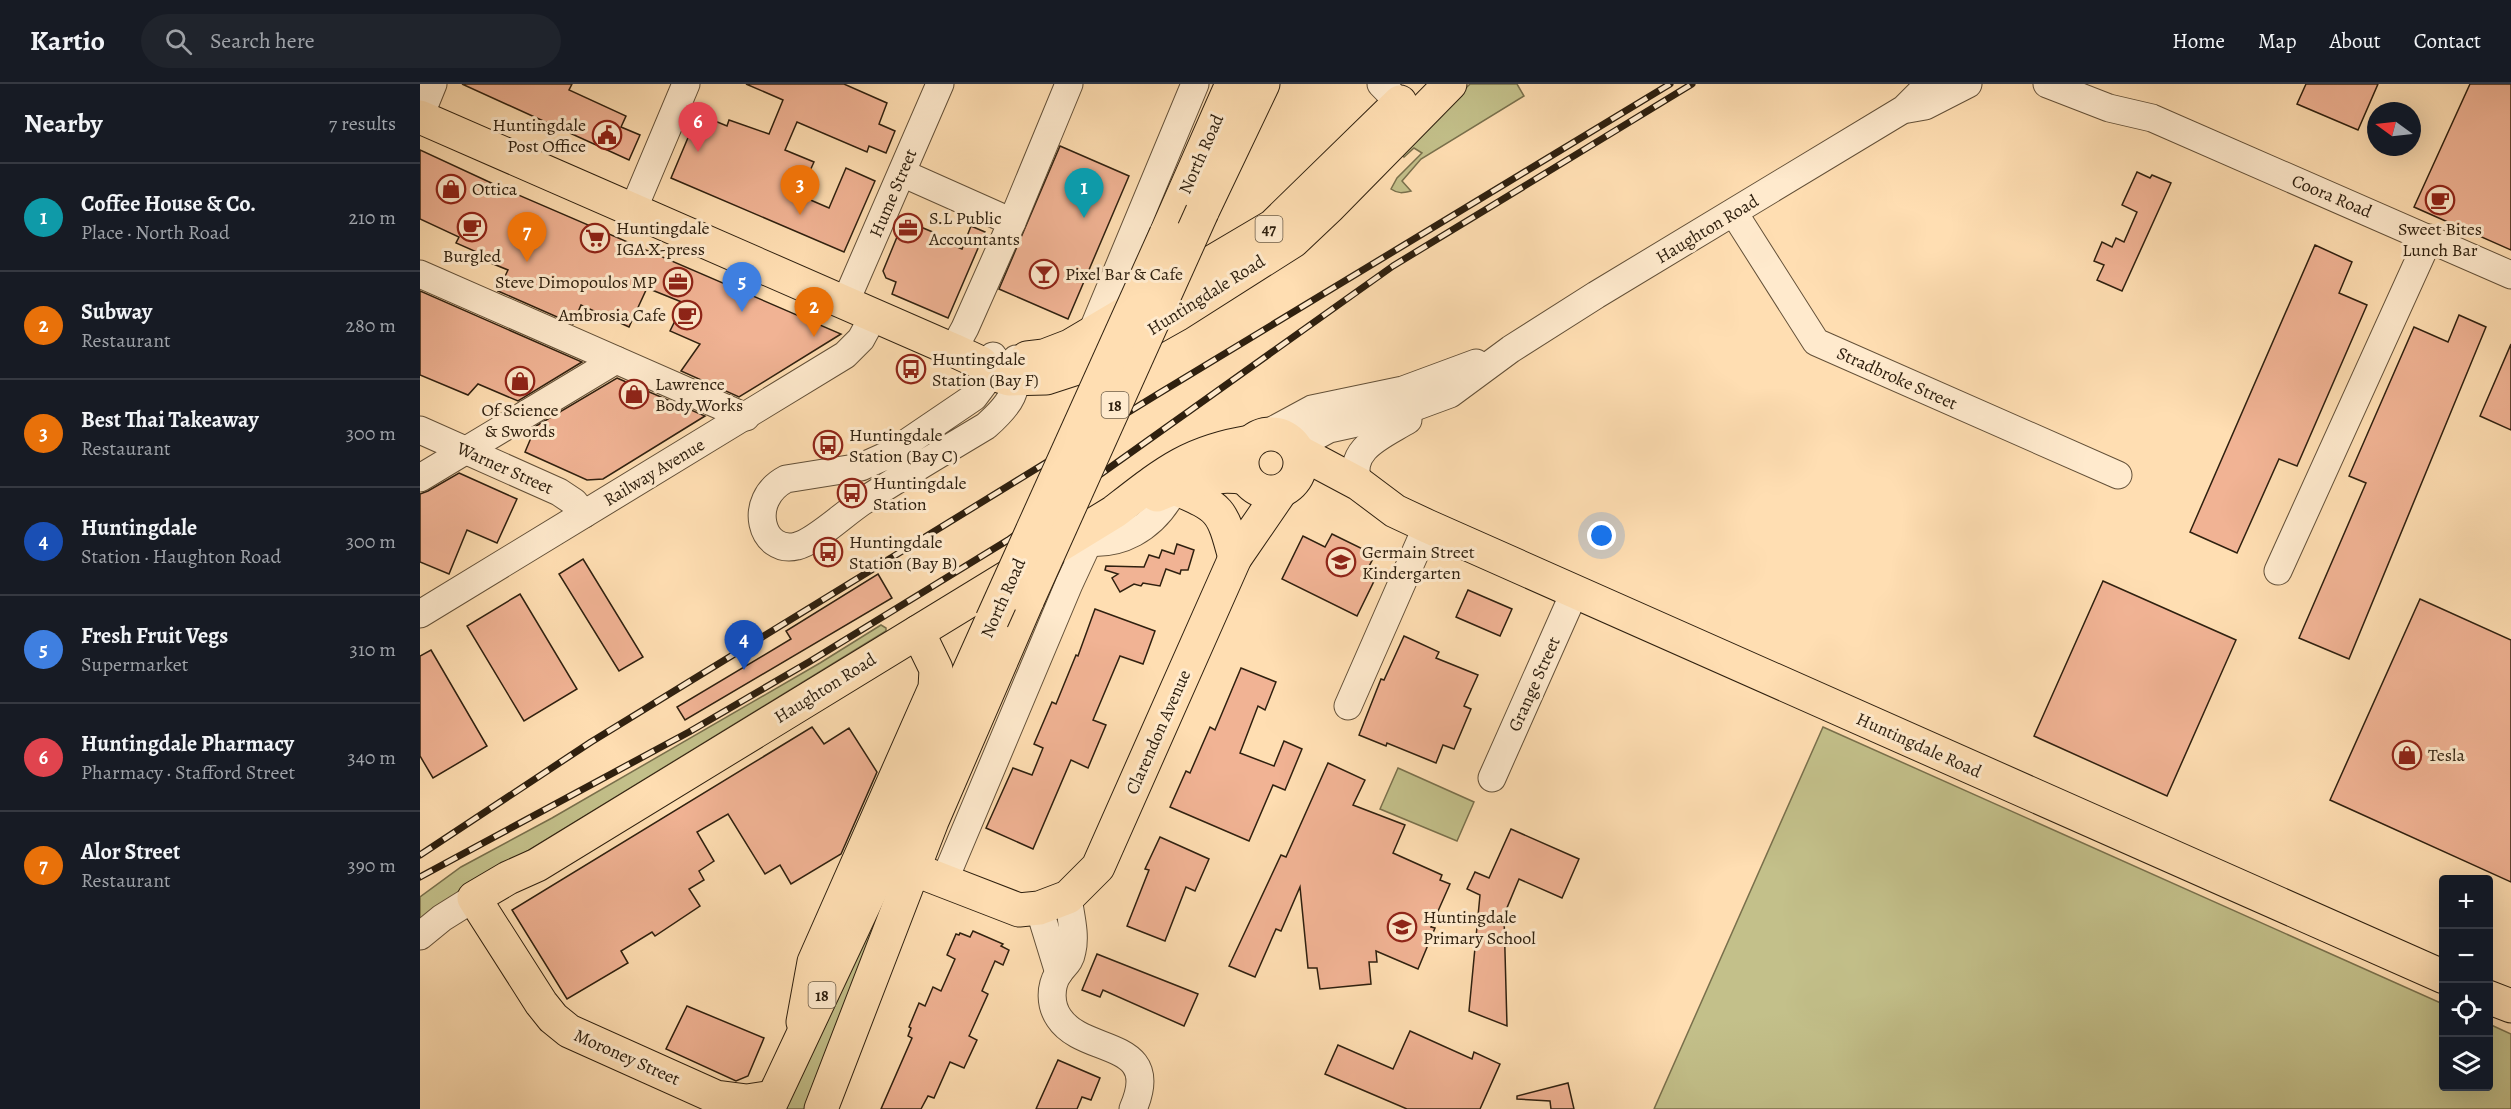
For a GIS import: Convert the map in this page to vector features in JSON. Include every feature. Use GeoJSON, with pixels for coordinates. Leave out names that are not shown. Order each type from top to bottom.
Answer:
{"type":"FeatureCollection","features":[{"type":"Feature","properties":{"kind":"main road","name":"North Road"},"geometry":{"type":"LineString","coordinates":[[771,1103],[870,892],[1232,84]]}},
{"type":"Feature","properties":{"kind":"main road","name":"North Road"},"geometry":{"type":"LineString","coordinates":[[821,1109],[932,821],[1202,212],[1263,84]]}},
{"type":"Feature","properties":{"kind":"main road","name":"Huntingdale Road"},"geometry":{"type":"LineString","coordinates":[[991,363],[1057,352],[1273,226],[1403,98],[1450,84]]}},
{"type":"Feature","properties":{"kind":"main road","name":"Huntingdale Road"},"geometry":{"type":"LineString","coordinates":[[420,116],[860,309],[991,363],[1046,378],[1089,364],[1178,314],[1293,240],[1330,206],[1403,98]]}},
{"type":"Feature","properties":{"kind":"main road"},"geometry":{"type":"LineString","coordinates":[[1276,434],[1286,438],[1293,469],[1267,493],[1257,490],[1246,479],[1241,462],[1243,452],[1258,438],[1276,434]]}},
{"type":"Feature","properties":{"kind":"main road","name":"Haughton Road"},"geometry":{"type":"LineString","coordinates":[[479,906],[502,900],[537,865],[918,632],[1079,541],[1181,463],[1206,451],[1258,438]]}},
{"type":"Feature","properties":{"kind":"main road","name":"Huntingdale Road"},"geometry":{"type":"LineString","coordinates":[[1293,469],[1359,484],[1395,511],[1427,526],[2439,975]]}},
{"type":"Feature","properties":{"kind":"main road","name":"Huntingdale Road"},"geometry":{"type":"LineString","coordinates":[[1293,469],[1323,489],[1370,507],[1395,511]]}},
{"type":"Feature","properties":{"kind":"main road","name":"Clarendon Avenue"},"geometry":{"type":"LineString","coordinates":[[1054,902],[1098,867],[1235,558],[1293,469]]}},
{"type":"Feature","properties":{"kind":"main road","name":"Haughton Road"},"geometry":{"type":"LineString","coordinates":[[1114,512],[1200,479],[1223,476],[1246,479]]}},
{"type":"Feature","properties":{"kind":"main road","name":"Clarendon Avenue"},"geometry":{"type":"LineString","coordinates":[[1235,558],[1246,479]]}},
{"type":"Feature","properties":{"kind":"main road"},"geometry":{"type":"LineString","coordinates":[[1175,488],[1204,500],[1219,511],[1227,527],[1235,558]]}},
{"type":"Feature","properties":{"kind":"main road"},"geometry":{"type":"LineString","coordinates":[[798,1047],[814,962],[935,688],[938,676],[936,669],[918,632]]}},
{"type":"Feature","properties":{"kind":"main road"},"geometry":{"type":"LineString","coordinates":[[913,869],[1019,910],[1054,902]]}},
{"type":"Feature","properties":{"kind":"main road","name":"Moroney Street"},"geometry":{"type":"LineString","coordinates":[[479,906],[541,1003],[553,1018],[569,1031],[716,1097],[771,1103]]}},
{"type":"Feature","properties":{"kind":"main road"},"geometry":{"type":"LineString","coordinates":[[2493,998],[2511,1006]]}},
{"type":"Feature","properties":{"kind":"street"},"geometry":{"type":"LineString","coordinates":[[420,116],[433,84]]}},
{"type":"Feature","properties":{"kind":"street"},"geometry":{"type":"LineString","coordinates":[[633,210],[686,84]]}},
{"type":"Feature","properties":{"kind":"street","name":"Hume Street"},"geometry":{"type":"LineString","coordinates":[[860,309],[902,173],[940,84]]}},
{"type":"Feature","properties":{"kind":"street"},"geometry":{"type":"LineString","coordinates":[[991,363],[974,397],[871,465],[786,479],[777,484],[768,493],[762,511],[761,519],[768,534],[780,545],[788,547],[803,544],[863,501],[986,426],[1009,402],[991,363],[965,328],[1069,84]]}},
{"type":"Feature","properties":{"kind":"street","name":"North Road"},"geometry":{"type":"LineString","coordinates":[[1091,334],[1195,84]]}},
{"type":"Feature","properties":{"kind":"street","name":"Haughton Road"},"geometry":{"type":"LineString","coordinates":[[1293,469],[1307,441],[1329,429],[1393,416],[1442,399],[1511,349],[1596,295],[1904,109],[1929,84]]}},
{"type":"Feature","properties":{"kind":"street","name":"Haughton Road"},"geometry":{"type":"LineString","coordinates":[[1904,109],[1925,106],[1968,84]]}},
{"type":"Feature","properties":{"kind":"street","name":"Coora Road"},"geometry":{"type":"LineString","coordinates":[[2047,84],[2109,108],[2152,118]]}},
{"type":"Feature","properties":{"kind":"street","name":"Coora Road"},"geometry":{"type":"LineString","coordinates":[[2098,84],[2152,118],[2511,275]]}},
{"type":"Feature","properties":{"kind":"street"},"geometry":{"type":"LineString","coordinates":[[902,173],[1012,222]]}},
{"type":"Feature","properties":{"kind":"street","name":"Stradbroke Street"},"geometry":{"type":"LineString","coordinates":[[1734,213],[1816,342],[2118,476]]}},
{"type":"Feature","properties":{"kind":"street"},"geometry":{"type":"LineString","coordinates":[[2278,571],[2429,238]]}},
{"type":"Feature","properties":{"kind":"street"},"geometry":{"type":"LineString","coordinates":[[420,273],[746,417]]}},
{"type":"Feature","properties":{"kind":"street","name":"Railway Avenue"},"geometry":{"type":"LineString","coordinates":[[420,614],[845,356],[861,339],[860,309]]}},
{"type":"Feature","properties":{"kind":"street","name":"Haughton Road"},"geometry":{"type":"LineString","coordinates":[[1258,438],[1312,409],[1403,390],[1511,349]]}},
{"type":"Feature","properties":{"kind":"street"},"geometry":{"type":"LineString","coordinates":[[420,478],[616,360]]}},
{"type":"Feature","properties":{"kind":"street"},"geometry":{"type":"LineString","coordinates":[[1359,484],[1356,465],[1367,445],[1442,399]]}},
{"type":"Feature","properties":{"kind":"street","name":"Warner Street"},"geometry":{"type":"LineString","coordinates":[[420,430],[559,492],[574,502],[584,514]]}},
{"type":"Feature","properties":{"kind":"street"},"geometry":{"type":"LineString","coordinates":[[944,881],[1079,541],[1114,542],[1143,527],[1158,514],[1175,488]]}},
{"type":"Feature","properties":{"kind":"street"},"geometry":{"type":"LineString","coordinates":[[1348,706],[1427,526]]}},
{"type":"Feature","properties":{"kind":"street","name":"Grange Street"},"geometry":{"type":"LineString","coordinates":[[1492,778],[1575,591]]}},
{"type":"Feature","properties":{"kind":"street"},"geometry":{"type":"LineString","coordinates":[[1054,902],[1059,973],[1052,997],[1056,1014],[1065,1025],[1125,1054],[1135,1064],[1141,1081],[1133,1109]]}},
{"type":"Feature","properties":{"kind":"street","name":"Haughton Road"},"geometry":{"type":"LineString","coordinates":[[422,935],[479,906]]}},
{"type":"Feature","properties":{"kind":"shaded area"},"geometry":{"type":"Polygon","coordinates":[[[1470,84],[1517,84],[1524,96],[1421,159],[1402,181],[1411,191],[1401,193],[1391,189],[1397,178],[1422,153],[1414,148],[1404,157],[1401,152],[1470,84]]]}},
{"type":"Feature","properties":{"kind":"shaded area"},"geometry":{"type":"Polygon","coordinates":[[[881,625],[886,628],[886,631],[508,863],[420,924],[420,897],[461,867],[552,818],[820,663],[881,625]]]}},
{"type":"Feature","properties":{"kind":"shaded area"},"geometry":{"type":"Polygon","coordinates":[[[1823,727],[2439,1002],[2439,1091],[2493,1091],[2493,1026],[2511,1034],[2511,1109],[1654,1109],[1823,727]]]}},
{"type":"Feature","properties":{"kind":"shaded area"},"geometry":{"type":"Polygon","coordinates":[[[1398,768],[1474,802],[1457,841],[1380,809],[1398,768]]]}},
{"type":"Feature","properties":{"kind":"shaded area"},"geometry":{"type":"Polygon","coordinates":[[[877,900],[886,904],[806,1109],[784,1109],[877,900]]]}},
{"type":"Feature","properties":{"kind":"building"},"geometry":{"type":"Polygon","coordinates":[[[462,84],[572,84],[569,90],[626,116],[621,127],[640,135],[629,160],[462,84]]]}},
{"type":"Feature","properties":{"kind":"building"},"geometry":{"type":"Polygon","coordinates":[[[746,84],[844,84],[887,103],[879,124],[895,131],[886,153],[869,146],[867,152],[797,122],[785,150],[814,162],[799,195],[829,208],[846,168],[875,181],[844,252],[671,178],[698,114],[727,126],[729,120],[769,134],[783,100],[746,84]]]}},
{"type":"Feature","properties":{"kind":"building"},"geometry":{"type":"Polygon","coordinates":[[[2306,84],[2378,84],[2370,102],[2367,102],[2367,109],[2358,130],[2297,104],[2306,84]]]}},
{"type":"Feature","properties":{"kind":"building"},"geometry":{"type":"Polygon","coordinates":[[[2470,84],[2511,84],[2511,250],[2414,207],[2470,84]]]}},
{"type":"Feature","properties":{"kind":"building"},"geometry":{"type":"Polygon","coordinates":[[[1060,146],[1129,176],[1068,319],[999,289],[1060,146]]]}},
{"type":"Feature","properties":{"kind":"building"},"geometry":{"type":"Polygon","coordinates":[[[420,150],[500,187],[841,334],[739,397],[681,371],[700,344],[670,331],[684,303],[647,288],[629,327],[581,305],[573,324],[498,291],[508,270],[486,261],[488,257],[456,243],[459,237],[420,219],[420,150]]]}},
{"type":"Feature","properties":{"kind":"building"},"geometry":{"type":"Polygon","coordinates":[[[2137,172],[2171,183],[2122,291],[2097,280],[2104,265],[2094,261],[2102,242],[2112,247],[2116,238],[2124,242],[2137,212],[2122,205],[2137,172]]]}},
{"type":"Feature","properties":{"kind":"building"},"geometry":{"type":"Polygon","coordinates":[[[904,220],[935,233],[933,237],[962,249],[971,226],[985,232],[948,318],[892,294],[896,282],[886,278],[883,271],[904,220]]]}},
{"type":"Feature","properties":{"kind":"building"},"geometry":{"type":"Polygon","coordinates":[[[2315,245],[2352,262],[2339,293],[2367,305],[2297,466],[2279,459],[2237,553],[2190,532],[2315,245]]]}},
{"type":"Feature","properties":{"kind":"building"},"geometry":{"type":"Polygon","coordinates":[[[420,291],[582,362],[518,401],[478,384],[468,395],[420,375],[420,291]]]}},
{"type":"Feature","properties":{"kind":"building"},"geometry":{"type":"Polygon","coordinates":[[[2459,315],[2486,327],[2349,659],[2299,638],[2366,483],[2349,476],[2414,327],[2448,342],[2459,315]]]}},
{"type":"Feature","properties":{"kind":"building"},"geometry":{"type":"Polygon","coordinates":[[[2511,344],[2511,430],[2480,416],[2511,344]]]}},
{"type":"Feature","properties":{"kind":"building"},"geometry":{"type":"Polygon","coordinates":[[[617,378],[705,416],[603,479],[587,480],[525,452],[536,426],[617,378]]]}},
{"type":"Feature","properties":{"kind":"building"},"geometry":{"type":"Polygon","coordinates":[[[459,473],[517,499],[497,543],[467,530],[449,574],[420,562],[420,494],[459,473]]]}},
{"type":"Feature","properties":{"kind":"building"},"geometry":{"type":"Polygon","coordinates":[[[1332,534],[1375,555],[1367,570],[1377,575],[1357,616],[1282,579],[1303,536],[1325,547],[1332,534]]]}},
{"type":"Feature","properties":{"kind":"building"},"geometry":{"type":"Polygon","coordinates":[[[1177,544],[1194,550],[1188,570],[1181,570],[1180,574],[1166,569],[1160,586],[1134,584],[1120,592],[1112,578],[1118,574],[1105,570],[1106,566],[1144,567],[1149,555],[1159,558],[1162,550],[1174,554],[1177,544]]]}},
{"type":"Feature","properties":{"kind":"building"},"geometry":{"type":"Polygon","coordinates":[[[583,559],[643,657],[619,671],[559,574],[583,559]]]}},
{"type":"Feature","properties":{"kind":"building"},"geometry":{"type":"Polygon","coordinates":[[[878,574],[892,598],[685,720],[677,707],[791,639],[786,631],[878,574]]]}},
{"type":"Feature","properties":{"kind":"building"},"geometry":{"type":"Polygon","coordinates":[[[2103,581],[2236,640],[2167,796],[2034,736],[2103,581]]]}},
{"type":"Feature","properties":{"kind":"building"},"geometry":{"type":"Polygon","coordinates":[[[1468,590],[1512,609],[1500,636],[1456,617],[1468,590]]]}},
{"type":"Feature","properties":{"kind":"building"},"geometry":{"type":"Polygon","coordinates":[[[520,594],[577,689],[524,721],[467,626],[520,594]]]}},
{"type":"Feature","properties":{"kind":"building"},"geometry":{"type":"Polygon","coordinates":[[[2420,599],[2511,640],[2511,882],[2330,800],[2420,599]]]}},
{"type":"Feature","properties":{"kind":"building"},"geometry":{"type":"Polygon","coordinates":[[[1095,609],[1155,631],[1143,664],[1120,656],[1093,720],[1106,725],[1088,768],[1071,760],[1033,849],[986,828],[1013,768],[1032,775],[1043,748],[1034,744],[1052,702],[1056,704],[1076,655],[1078,656],[1095,609]]]}},
{"type":"Feature","properties":{"kind":"building"},"geometry":{"type":"Polygon","coordinates":[[[1404,636],[1439,652],[1436,658],[1478,675],[1464,706],[1471,709],[1454,749],[1443,745],[1436,763],[1387,743],[1386,746],[1359,735],[1381,679],[1384,680],[1404,636]]]}},
{"type":"Feature","properties":{"kind":"building"},"geometry":{"type":"Polygon","coordinates":[[[431,650],[487,746],[433,778],[420,756],[420,656],[431,650]]]}},
{"type":"Feature","properties":{"kind":"building"},"geometry":{"type":"Polygon","coordinates":[[[1241,668],[1276,682],[1265,710],[1258,706],[1240,753],[1274,766],[1284,741],[1302,749],[1285,790],[1273,785],[1249,841],[1170,807],[1186,771],[1190,773],[1210,727],[1215,730],[1241,668]]]}},
{"type":"Feature","properties":{"kind":"building"},"geometry":{"type":"Polygon","coordinates":[[[812,727],[824,744],[849,728],[877,772],[841,854],[791,884],[780,865],[765,874],[728,814],[697,832],[714,861],[699,871],[704,880],[689,889],[700,906],[655,936],[652,932],[621,951],[628,963],[567,999],[512,910],[812,727]]]}},
{"type":"Feature","properties":{"kind":"building"},"geometry":{"type":"Polygon","coordinates":[[[1328,763],[1365,780],[1353,805],[1405,825],[1393,853],[1442,875],[1440,880],[1450,884],[1431,927],[1435,928],[1418,969],[1376,951],[1377,962],[1369,962],[1371,984],[1320,989],[1317,968],[1308,968],[1300,887],[1281,931],[1276,929],[1255,977],[1229,966],[1281,855],[1286,857],[1328,763]]]}},
{"type":"Feature","properties":{"kind":"building"},"geometry":{"type":"Polygon","coordinates":[[[1511,829],[1579,859],[1562,898],[1519,879],[1504,915],[1507,1026],[1469,1011],[1480,895],[1467,889],[1475,872],[1489,878],[1511,829]]]}},
{"type":"Feature","properties":{"kind":"building"},"geometry":{"type":"Polygon","coordinates":[[[1160,837],[1209,859],[1195,891],[1186,887],[1165,941],[1127,926],[1149,870],[1145,869],[1160,837]]]}},
{"type":"Feature","properties":{"kind":"building"},"geometry":{"type":"Polygon","coordinates":[[[973,931],[1003,944],[1001,946],[1009,950],[1003,965],[995,961],[982,991],[988,994],[969,1036],[977,1040],[964,1068],[950,1062],[934,1098],[928,1096],[921,1109],[881,1109],[912,1038],[908,1036],[911,1028],[909,1027],[919,1003],[925,1006],[933,987],[941,991],[955,959],[947,955],[956,934],[960,933],[970,937],[973,931]]]}},
{"type":"Feature","properties":{"kind":"building"},"geometry":{"type":"Polygon","coordinates":[[[1097,954],[1198,994],[1184,1026],[1103,990],[1100,997],[1082,990],[1097,954]]]}},
{"type":"Feature","properties":{"kind":"building"},"geometry":{"type":"Polygon","coordinates":[[[687,1006],[764,1038],[748,1076],[736,1081],[666,1049],[687,1006]]]}},
{"type":"Feature","properties":{"kind":"building"},"geometry":{"type":"Polygon","coordinates":[[[1410,1031],[1472,1059],[1474,1052],[1500,1064],[1480,1109],[1407,1109],[1325,1074],[1338,1045],[1393,1069],[1410,1031]]]}},
{"type":"Feature","properties":{"kind":"building"},"geometry":{"type":"Polygon","coordinates":[[[1058,1060],[1100,1078],[1091,1100],[1082,1097],[1077,1109],[1036,1109],[1058,1060]]]}},
{"type":"Feature","properties":{"kind":"building"},"geometry":{"type":"Polygon","coordinates":[[[1568,1083],[1574,1109],[1551,1109],[1550,1101],[1517,1099],[1517,1096],[1568,1083]]]}},
{"type":"Feature","properties":{"kind":"railway"},"geometry":{"type":"LineString","coordinates":[[420,855],[591,742],[1158,394],[1670,84]]}},
{"type":"Feature","properties":{"kind":"railway"},"geometry":{"type":"LineString","coordinates":[[420,877],[689,732],[809,662],[1008,540],[1393,266],[1692,84]]}},
{"type":"Feature","properties":{"kind":"place","name":"Huntingdale Post Office"},"geometry":{"type":"Point","coordinates":[607,135]}},
{"type":"Feature","properties":{"kind":"place","name":"Huntingdale Pharmacy"},"geometry":{"type":"Point","coordinates":[698,152]}},
{"type":"Feature","properties":{"kind":"place","name":"Ottica"},"geometry":{"type":"Point","coordinates":[451,189]}},
{"type":"Feature","properties":{"kind":"place","name":"Sweet Bites Lunch Bar"},"geometry":{"type":"Point","coordinates":[2440,200]}},
{"type":"Feature","properties":{"kind":"place","name":"Best Thai Takeaway"},"geometry":{"type":"Point","coordinates":[800,215]}},
{"type":"Feature","properties":{"kind":"place","name":"Coffee House & Co."},"geometry":{"type":"Point","coordinates":[1084,218]}},
{"type":"Feature","properties":{"kind":"place","name":"Burgled"},"geometry":{"type":"Point","coordinates":[472,227]}},
{"type":"Feature","properties":{"kind":"place","name":"S.L Public Accountants"},"geometry":{"type":"Point","coordinates":[908,228]}},
{"type":"Feature","properties":{"kind":"place","name":"Huntingdale IGA X-press"},"geometry":{"type":"Point","coordinates":[595,238]}},
{"type":"Feature","properties":{"kind":"place","name":"Alor Street"},"geometry":{"type":"Point","coordinates":[527,262]}},
{"type":"Feature","properties":{"kind":"place","name":"Pixel Bar & Cafe"},"geometry":{"type":"Point","coordinates":[1044,274]}},
{"type":"Feature","properties":{"kind":"place","name":"Steve Dimopoulos MP"},"geometry":{"type":"Point","coordinates":[678,282]}},
{"type":"Feature","properties":{"kind":"place","name":"Fresh Fruit Vegs"},"geometry":{"type":"Point","coordinates":[742,312]}},
{"type":"Feature","properties":{"kind":"place","name":"Ambrosia Cafe"},"geometry":{"type":"Point","coordinates":[687,315]}},
{"type":"Feature","properties":{"kind":"place","name":"Subway"},"geometry":{"type":"Point","coordinates":[814,337]}},
{"type":"Feature","properties":{"kind":"place","name":"Huntingdale Station (Bay F)"},"geometry":{"type":"Point","coordinates":[911,369]}},
{"type":"Feature","properties":{"kind":"place","name":"Of Science & Swords"},"geometry":{"type":"Point","coordinates":[520,381]}},
{"type":"Feature","properties":{"kind":"place","name":"Lawrence Body Works"},"geometry":{"type":"Point","coordinates":[634,394]}},
{"type":"Feature","properties":{"kind":"place","name":"Huntingdale Station (Bay C)"},"geometry":{"type":"Point","coordinates":[828,445]}},
{"type":"Feature","properties":{"kind":"place","name":"Huntingdale Station"},"geometry":{"type":"Point","coordinates":[852,493]}},
{"type":"Feature","properties":{"kind":"place","name":"Huntingdale Station (Bay B)"},"geometry":{"type":"Point","coordinates":[828,552]}},
{"type":"Feature","properties":{"kind":"place","name":"Germain Street Kindergarten"},"geometry":{"type":"Point","coordinates":[1341,562]}},
{"type":"Feature","properties":{"kind":"place","name":"Huntingdale"},"geometry":{"type":"Point","coordinates":[744,670]}},
{"type":"Feature","properties":{"kind":"place","name":"Tesla"},"geometry":{"type":"Point","coordinates":[2407,755]}},
{"type":"Feature","properties":{"kind":"place","name":"Huntingdale Primary School"},"geometry":{"type":"Point","coordinates":[1402,927]}}]}
